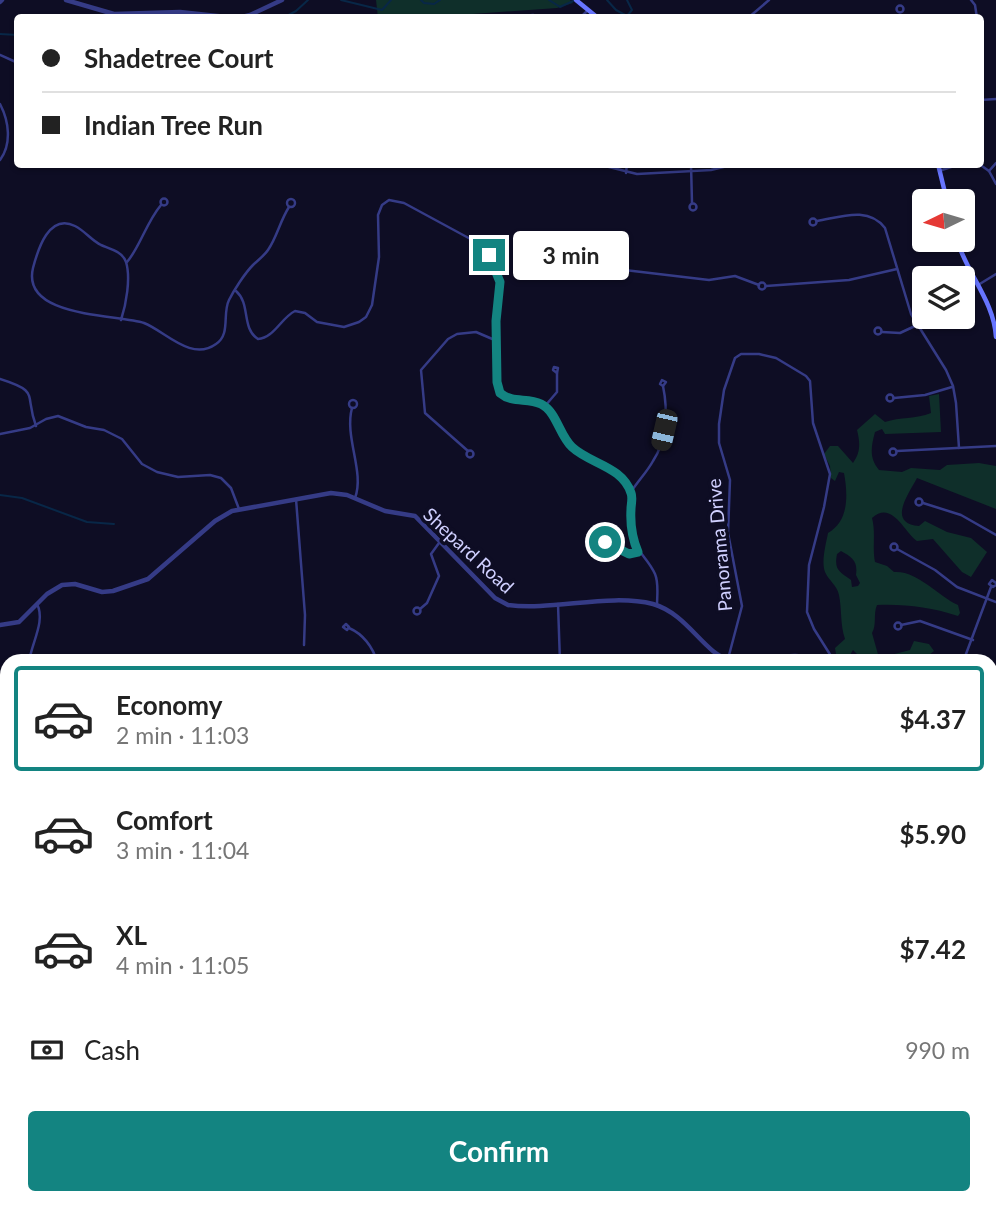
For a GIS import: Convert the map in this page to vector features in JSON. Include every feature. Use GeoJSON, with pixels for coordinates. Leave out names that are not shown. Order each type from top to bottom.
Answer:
{"type":"FeatureCollection","features":[{"type":"Feature","properties":{"kind":"main road"},"geometry":{"type":"LineString","coordinates":[[576,0],[593,14]]}},
{"type":"Feature","properties":{"kind":"main road"},"geometry":{"type":"LineString","coordinates":[[939,168],[944,189]]}},
{"type":"Feature","properties":{"kind":"main road"},"geometry":{"type":"LineString","coordinates":[[961,252],[990,309],[996,337]]}},
{"type":"Feature","properties":{"kind":"street"},"geometry":{"type":"LineString","coordinates":[[66,0],[114,14],[199,14]]}},
{"type":"Feature","properties":{"kind":"street"},"geometry":{"type":"LineString","coordinates":[[252,14],[282,0]]}},
{"type":"Feature","properties":{"kind":"street"},"geometry":{"type":"LineString","coordinates":[[753,14],[769,0]]}},
{"type":"Feature","properties":{"kind":"street"},"geometry":{"type":"LineString","coordinates":[[971,0],[976,14]]}},
{"type":"Feature","properties":{"kind":"street"},"geometry":{"type":"LineString","coordinates":[[975,5],[979,1]]}},
{"type":"Feature","properties":{"kind":"street"},"geometry":{"type":"LineString","coordinates":[[582,14],[585,8]]}},
{"type":"Feature","properties":{"kind":"street"},"geometry":{"type":"LineString","coordinates":[[0,104],[8,128],[7,145],[0,160]]}},
{"type":"Feature","properties":{"kind":"street"},"geometry":{"type":"LineString","coordinates":[[989,171],[996,163]]}},
{"type":"Feature","properties":{"kind":"street"},"geometry":{"type":"LineString","coordinates":[[610,168],[626,173],[723,168]]}},
{"type":"Feature","properties":{"kind":"street"},"geometry":{"type":"LineString","coordinates":[[626,173],[627,168]]}},
{"type":"Feature","properties":{"kind":"street"},"geometry":{"type":"LineString","coordinates":[[984,168],[996,184]]}},
{"type":"Feature","properties":{"kind":"street"},"geometry":{"type":"LineString","coordinates":[[691,171],[692,204]]}},
{"type":"Feature","properties":{"kind":"street"},"geometry":{"type":"LineString","coordinates":[[236,291],[244,301],[250,331],[258,339],[267,337],[295,311],[305,313],[317,322],[334,326],[351,326],[359,322],[366,317],[372,305],[379,257],[380,209],[386,202],[399,201],[476,242],[489,255],[500,282],[497,341],[497,382],[500,393],[509,399],[537,402],[545,407],[570,446],[584,457],[615,472],[631,492]]}},
{"type":"Feature","properties":{"kind":"street"},"geometry":{"type":"LineString","coordinates":[[126,262],[133,254],[148,222],[161,205]]}},
{"type":"Feature","properties":{"kind":"street"},"geometry":{"type":"LineString","coordinates":[[121,320],[127,294],[126,262],[117,251],[100,244],[77,227],[64,223],[53,228],[42,242],[31,277],[39,293],[58,306],[121,320],[147,325],[169,339],[189,347],[208,348],[220,341],[224,335],[229,300],[247,271],[270,247],[278,225],[289,207]]}},
{"type":"Feature","properties":{"kind":"street"},"geometry":{"type":"LineString","coordinates":[[817,221],[858,214],[873,217],[887,231],[912,316]]}},
{"type":"Feature","properties":{"kind":"street"},"geometry":{"type":"LineString","coordinates":[[529,245],[592,266],[709,280],[735,276],[759,285],[761,290],[766,286],[849,280],[897,269]]}},
{"type":"Feature","properties":{"kind":"street"},"geometry":{"type":"LineString","coordinates":[[978,285],[996,274]]}},
{"type":"Feature","properties":{"kind":"street"},"geometry":{"type":"LineString","coordinates":[[882,332],[903,332],[912,327]]}},
{"type":"Feature","properties":{"kind":"street"},"geometry":{"type":"LineString","coordinates":[[919,329],[946,370],[953,386],[959,448]]}},
{"type":"Feature","properties":{"kind":"street"},"geometry":{"type":"LineString","coordinates":[[468,451],[425,413],[421,370],[447,339],[457,334],[475,332],[497,341]]}},
{"type":"Feature","properties":{"kind":"street","name":"Panorama Drive"},"geometry":{"type":"LineString","coordinates":[[729,654],[742,606],[729,533],[730,480],[720,452],[719,424],[724,390],[732,364],[738,355],[746,354],[776,358],[806,376],[810,382],[813,423],[830,474],[809,565],[807,612],[810,622],[830,654]]}},
{"type":"Feature","properties":{"kind":"street"},"geometry":{"type":"LineString","coordinates":[[545,407],[557,392],[557,373]]}},
{"type":"Feature","properties":{"kind":"street"},"geometry":{"type":"LineString","coordinates":[[0,379],[22,387],[29,394],[36,426]]}},
{"type":"Feature","properties":{"kind":"street"},"geometry":{"type":"LineString","coordinates":[[654,605],[658,586],[654,572],[638,552],[631,532],[631,492],[655,459],[661,444],[666,415],[663,386]]}},
{"type":"Feature","properties":{"kind":"street"},"geometry":{"type":"LineString","coordinates":[[894,398],[925,395],[953,386]]}},
{"type":"Feature","properties":{"kind":"street"},"geometry":{"type":"LineString","coordinates":[[352,408],[350,427],[358,490],[355,498]]}},
{"type":"Feature","properties":{"kind":"street"},"geometry":{"type":"LineString","coordinates":[[0,434],[36,426],[46,419],[58,416],[86,427],[111,432],[122,439],[142,464],[157,472],[178,477],[210,475],[221,478],[231,488],[239,509]]}},
{"type":"Feature","properties":{"kind":"street"},"geometry":{"type":"LineString","coordinates":[[897,451],[996,446]]}},
{"type":"Feature","properties":{"kind":"street","name":"Shepard Road"},"geometry":{"type":"LineString","coordinates":[[0,625],[19,622],[50,592],[68,584],[102,592],[141,582],[227,513],[331,494],[355,498],[377,509],[415,516],[501,603],[518,606],[615,602],[654,605],[681,619],[709,648],[719,654]]}},
{"type":"Feature","properties":{"kind":"street"},"geometry":{"type":"LineString","coordinates":[[296,499],[305,615],[304,645]]}},
{"type":"Feature","properties":{"kind":"street"},"geometry":{"type":"LineString","coordinates":[[923,503],[961,514],[996,535]]}},
{"type":"Feature","properties":{"kind":"street"},"geometry":{"type":"LineString","coordinates":[[605,541],[629,554],[638,552]]}},
{"type":"Feature","properties":{"kind":"street"},"geometry":{"type":"LineString","coordinates":[[420,609],[428,603],[439,576],[431,554],[439,543]]}},
{"type":"Feature","properties":{"kind":"street"},"geometry":{"type":"LineString","coordinates":[[897,549],[935,570],[961,589],[996,601]]}},
{"type":"Feature","properties":{"kind":"street"},"geometry":{"type":"LineString","coordinates":[[966,654],[991,587],[990,581],[996,584]]}},
{"type":"Feature","properties":{"kind":"street"},"geometry":{"type":"LineString","coordinates":[[991,587],[996,584]]}},
{"type":"Feature","properties":{"kind":"street"},"geometry":{"type":"LineString","coordinates":[[31,654],[38,625],[40,608],[37,604]]}},
{"type":"Feature","properties":{"kind":"street"},"geometry":{"type":"LineString","coordinates":[[558,604],[560,654]]}},
{"type":"Feature","properties":{"kind":"street"},"geometry":{"type":"LineString","coordinates":[[901,625],[920,621],[973,639]]}},
{"type":"Feature","properties":{"kind":"street"},"geometry":{"type":"LineString","coordinates":[[349,628],[365,639],[373,654]]}},
{"type":"Feature","properties":{"kind":"green space"},"geometry":{"type":"Polygon","coordinates":[[[376,0],[570,0],[573,3],[557,8],[473,14],[378,14],[376,0]]]}},
{"type":"Feature","properties":{"kind":"green space"},"geometry":{"type":"Polygon","coordinates":[[[939,394],[941,432],[885,434],[882,429],[875,432],[872,457],[879,470],[902,472],[911,468],[940,470],[947,465],[979,463],[996,466],[996,509],[917,478],[905,500],[902,514],[909,524],[919,526],[925,521],[947,532],[971,538],[987,552],[971,577],[962,572],[933,539],[917,541],[892,515],[879,513],[872,518],[875,562],[894,572],[903,572],[919,579],[958,605],[960,613],[958,616],[918,607],[877,605],[872,633],[878,654],[857,654],[853,650],[851,654],[836,654],[835,648],[845,639],[839,595],[825,572],[824,552],[828,533],[840,522],[843,515],[845,481],[844,473],[839,472],[835,481],[831,478],[830,466],[824,454],[830,446],[838,446],[853,463],[859,447],[857,430],[875,414],[885,422],[931,413],[929,396],[939,394]],[[841,551],[836,559],[837,567],[851,580],[852,587],[860,583],[851,558],[841,551]]]}},
{"type":"Feature","properties":{"kind":"green space"},"geometry":{"type":"Polygon","coordinates":[[[914,641],[929,644],[934,651],[930,654],[894,654],[910,650],[914,641]]]}},
{"type":"Feature","properties":{"kind":"waterway"},"geometry":{"type":"LineString","coordinates":[[290,14],[308,0]]}},
{"type":"Feature","properties":{"kind":"waterway"},"geometry":{"type":"LineString","coordinates":[[341,0],[382,10],[391,0]]}},
{"type":"Feature","properties":{"kind":"waterway"},"geometry":{"type":"LineString","coordinates":[[421,0],[434,4],[440,0]]}},
{"type":"Feature","properties":{"kind":"waterway"},"geometry":{"type":"LineString","coordinates":[[549,0],[560,7],[573,1]]}},
{"type":"Feature","properties":{"kind":"waterway"},"geometry":{"type":"LineString","coordinates":[[607,0],[623,14]]}},
{"type":"Feature","properties":{"kind":"waterway"},"geometry":{"type":"LineString","coordinates":[[627,0],[632,10],[629,14]]}},
{"type":"Feature","properties":{"kind":"waterway"},"geometry":{"type":"LineString","coordinates":[[0,34],[14,35]]}},
{"type":"Feature","properties":{"kind":"waterway"},"geometry":{"type":"LineString","coordinates":[[0,495],[22,498],[87,522],[114,524]]}},
{"type":"Feature","properties":{"kind":"route"},"geometry":{"type":"LineString","coordinates":[[489,255],[500,282],[496,321],[497,382],[500,393],[512,400],[542,404],[550,411],[570,446],[584,457],[615,472],[631,492],[631,532],[638,552],[629,554],[605,542]]}}]}
